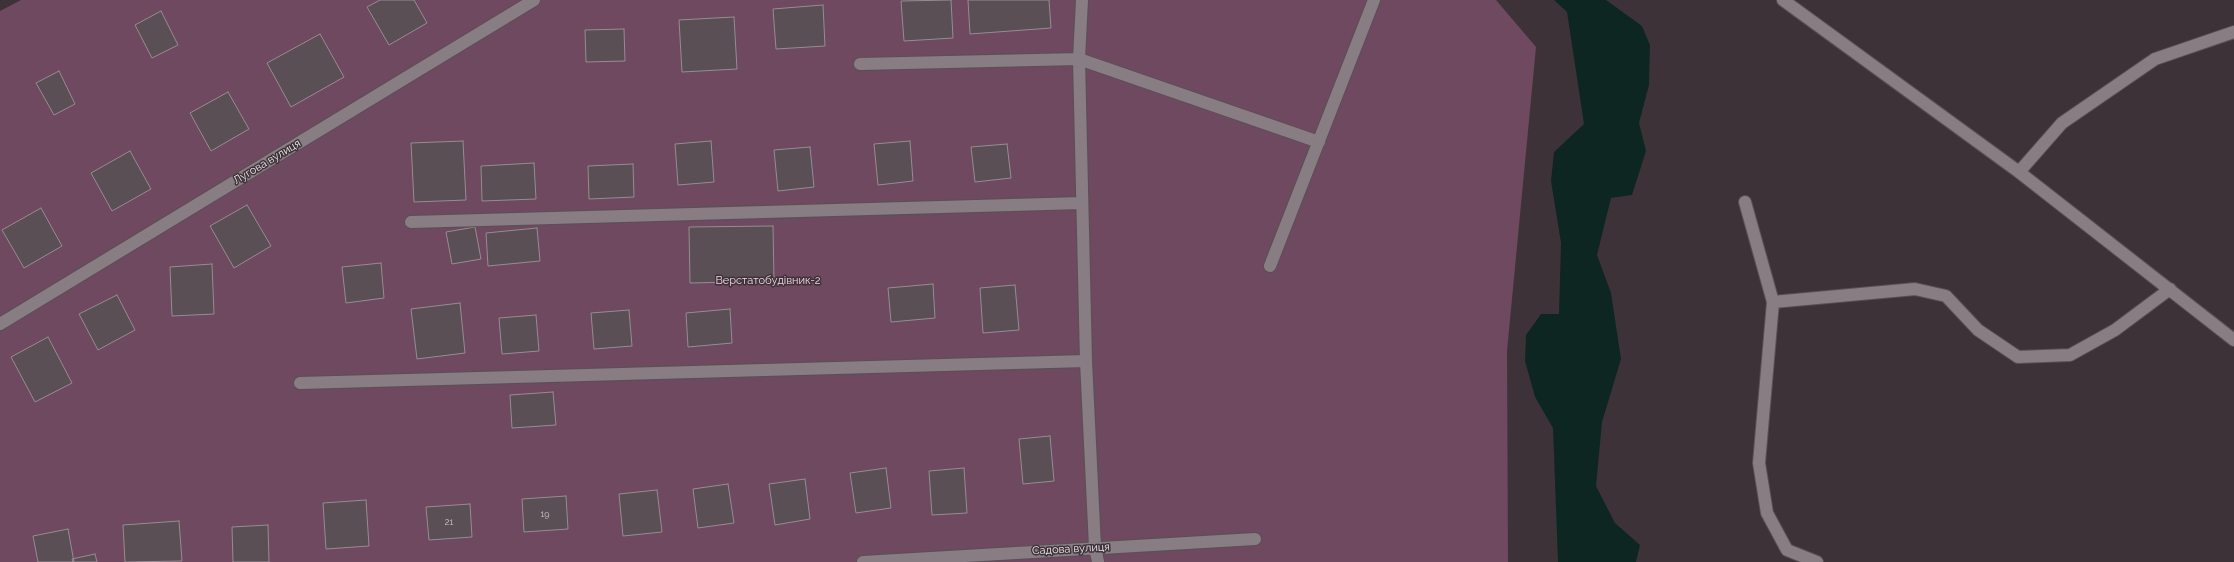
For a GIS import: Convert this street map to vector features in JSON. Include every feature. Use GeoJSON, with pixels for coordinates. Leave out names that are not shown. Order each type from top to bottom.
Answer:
{"type":"FeatureCollection","features":[{"type":"Feature","properties":{"kind":"street","name":"Лугова вулиця"},"geometry":{"type":"LineString","coordinates":[[0,324],[534,0]]}},
{"type":"Feature","properties":{"kind":"street"},"geometry":{"type":"LineString","coordinates":[[1082,0],[1079,58],[1086,361],[1095,547],[1098,562]]}},
{"type":"Feature","properties":{"kind":"street"},"geometry":{"type":"LineString","coordinates":[[1270,266],[1374,0]]}},
{"type":"Feature","properties":{"kind":"street"},"geometry":{"type":"LineString","coordinates":[[1783,0],[2020,172],[2234,340]]}},
{"type":"Feature","properties":{"kind":"street"},"geometry":{"type":"LineString","coordinates":[[2020,172],[2062,123],[2155,60],[2234,32]]}},
{"type":"Feature","properties":{"kind":"street"},"geometry":{"type":"LineString","coordinates":[[860,64],[1079,58],[1319,142]]}},
{"type":"Feature","properties":{"kind":"street"},"geometry":{"type":"LineString","coordinates":[[1745,202],[1773,302],[1759,463],[1767,513],[1787,556],[1817,562]]}},
{"type":"Feature","properties":{"kind":"street"},"geometry":{"type":"LineString","coordinates":[[411,222],[1082,203]]}},
{"type":"Feature","properties":{"kind":"street"},"geometry":{"type":"LineString","coordinates":[[1773,302],[1915,289],[1946,296],[1978,330],[2018,357],[2070,355],[2115,330],[2170,289]]}},
{"type":"Feature","properties":{"kind":"street"},"geometry":{"type":"LineString","coordinates":[[300,383],[1086,361]]}},
{"type":"Feature","properties":{"kind":"street","name":"Садова вулиця"},"geometry":{"type":"LineString","coordinates":[[863,562],[1095,547],[1255,539]]}},
{"type":"Feature","properties":{"kind":"green space","name":"Верстатобудівник-2"},"geometry":{"type":"Polygon","coordinates":[[[21,0],[1496,0],[1536,47],[1507,351],[1508,562],[0,562],[0,11],[21,0]]]}},
{"type":"Feature","properties":{"kind":"shaded area"},"geometry":{"type":"Polygon","coordinates":[[[1554,0],[1606,0],[1642,26],[1650,45],[1649,85],[1639,123],[1646,151],[1632,195],[1611,198],[1597,255],[1611,293],[1621,359],[1602,422],[1596,486],[1615,523],[1640,545],[1636,562],[1558,562],[1553,428],[1535,397],[1525,361],[1526,335],[1541,314],[1559,314],[1561,243],[1551,181],[1554,152],[1584,124],[1567,12],[1554,0]]]}},
{"type":"Feature","properties":{"kind":"building"},"geometry":{"type":"Polygon","coordinates":[[[380,0],[414,0],[427,23],[389,45],[367,7],[380,0]]]}},
{"type":"Feature","properties":{"kind":"building"},"geometry":{"type":"Polygon","coordinates":[[[951,0],[953,38],[904,41],[901,1],[951,0]]]}},
{"type":"Feature","properties":{"kind":"building"},"geometry":{"type":"Polygon","coordinates":[[[968,0],[1049,0],[1051,28],[970,34],[968,0]]]}},
{"type":"Feature","properties":{"kind":"building"},"geometry":{"type":"Polygon","coordinates":[[[823,5],[825,46],[776,49],[773,9],[823,5]]]}},
{"type":"Feature","properties":{"kind":"building"},"geometry":{"type":"Polygon","coordinates":[[[161,11],[178,45],[152,58],[135,25],[161,11]]]}},
{"type":"Feature","properties":{"kind":"building"},"geometry":{"type":"Polygon","coordinates":[[[734,17],[737,69],[682,72],[679,20],[734,17]]]}},
{"type":"Feature","properties":{"kind":"building"},"geometry":{"type":"Polygon","coordinates":[[[624,29],[625,61],[586,62],[585,30],[624,29]]]}},
{"type":"Feature","properties":{"kind":"building"},"geometry":{"type":"Polygon","coordinates":[[[320,34],[344,77],[291,107],[267,63],[320,34]]]}},
{"type":"Feature","properties":{"kind":"building"},"geometry":{"type":"Polygon","coordinates":[[[59,71],[75,104],[54,115],[36,83],[59,71]]]}},
{"type":"Feature","properties":{"kind":"building"},"geometry":{"type":"Polygon","coordinates":[[[228,92],[249,129],[211,151],[190,113],[228,92]]]}},
{"type":"Feature","properties":{"kind":"building"},"geometry":{"type":"Polygon","coordinates":[[[463,141],[466,200],[414,202],[411,143],[463,141]]]}},
{"type":"Feature","properties":{"kind":"building"},"geometry":{"type":"Polygon","coordinates":[[[711,141],[714,182],[678,185],[675,144],[711,141]]]}},
{"type":"Feature","properties":{"kind":"building"},"geometry":{"type":"Polygon","coordinates":[[[910,141],[913,181],[878,185],[874,144],[910,141]]]}},
{"type":"Feature","properties":{"kind":"building"},"geometry":{"type":"Polygon","coordinates":[[[1007,144],[1011,178],[975,182],[971,147],[1007,144]]]}},
{"type":"Feature","properties":{"kind":"building"},"geometry":{"type":"Polygon","coordinates":[[[810,147],[814,187],[778,191],[774,150],[810,147]]]}},
{"type":"Feature","properties":{"kind":"building"},"geometry":{"type":"Polygon","coordinates":[[[130,151],[151,189],[112,211],[91,173],[130,151]]]}},
{"type":"Feature","properties":{"kind":"building"},"geometry":{"type":"Polygon","coordinates":[[[534,163],[536,199],[482,201],[481,166],[534,163]]]}},
{"type":"Feature","properties":{"kind":"building"},"geometry":{"type":"Polygon","coordinates":[[[633,164],[634,197],[589,199],[588,166],[633,164]]]}},
{"type":"Feature","properties":{"kind":"building"},"geometry":{"type":"Polygon","coordinates":[[[247,205],[271,246],[234,268],[210,226],[247,205]]]}},
{"type":"Feature","properties":{"kind":"building"},"geometry":{"type":"Polygon","coordinates":[[[41,208],[62,246],[24,268],[2,230],[41,208]]]}},
{"type":"Feature","properties":{"kind":"building"},"geometry":{"type":"Polygon","coordinates":[[[773,226],[774,281],[690,283],[689,227],[773,226]]]}},
{"type":"Feature","properties":{"kind":"building"},"geometry":{"type":"Polygon","coordinates":[[[475,227],[481,259],[452,264],[446,232],[475,227]]]}},
{"type":"Feature","properties":{"kind":"building"},"geometry":{"type":"Polygon","coordinates":[[[537,228],[540,261],[488,266],[486,233],[537,228]]]}},
{"type":"Feature","properties":{"kind":"building"},"geometry":{"type":"Polygon","coordinates":[[[381,263],[384,298],[346,303],[342,267],[381,263]]]}},
{"type":"Feature","properties":{"kind":"building"},"geometry":{"type":"Polygon","coordinates":[[[212,264],[214,314],[172,316],[170,267],[212,264]]]}},
{"type":"Feature","properties":{"kind":"building"},"geometry":{"type":"Polygon","coordinates":[[[933,284],[935,318],[891,322],[888,288],[933,284]]]}},
{"type":"Feature","properties":{"kind":"building"},"geometry":{"type":"Polygon","coordinates":[[[1015,285],[1019,330],[983,333],[980,288],[1015,285]]]}},
{"type":"Feature","properties":{"kind":"building"},"geometry":{"type":"Polygon","coordinates":[[[117,295],[135,330],[98,350],[79,314],[117,295]]]}},
{"type":"Feature","properties":{"kind":"building"},"geometry":{"type":"Polygon","coordinates":[[[460,303],[465,353],[417,359],[411,309],[460,303]]]}},
{"type":"Feature","properties":{"kind":"building"},"geometry":{"type":"Polygon","coordinates":[[[730,309],[732,343],[688,347],[686,313],[730,309]]]}},
{"type":"Feature","properties":{"kind":"building"},"geometry":{"type":"Polygon","coordinates":[[[629,310],[632,346],[594,349],[591,313],[629,310]]]}},
{"type":"Feature","properties":{"kind":"building"},"geometry":{"type":"Polygon","coordinates":[[[536,315],[539,351],[502,354],[499,318],[536,315]]]}},
{"type":"Feature","properties":{"kind":"building"},"geometry":{"type":"Polygon","coordinates":[[[48,337],[72,383],[35,402],[11,357],[48,337]]]}},
{"type":"Feature","properties":{"kind":"building"},"geometry":{"type":"Polygon","coordinates":[[[553,392],[556,425],[512,428],[510,395],[553,392]]]}},
{"type":"Feature","properties":{"kind":"building"},"geometry":{"type":"Polygon","coordinates":[[[1050,436],[1054,481],[1023,484],[1019,439],[1050,436]]]}},
{"type":"Feature","properties":{"kind":"building"},"geometry":{"type":"Polygon","coordinates":[[[886,468],[891,508],[856,513],[850,473],[886,468]]]}},
{"type":"Feature","properties":{"kind":"building"},"geometry":{"type":"Polygon","coordinates":[[[964,468],[967,513],[932,515],[929,471],[964,468]]]}},
{"type":"Feature","properties":{"kind":"building"},"geometry":{"type":"Polygon","coordinates":[[[805,479],[810,519],[775,525],[769,484],[805,479]]]}},
{"type":"Feature","properties":{"kind":"building"},"geometry":{"type":"Polygon","coordinates":[[[728,484],[734,523],[698,528],[693,489],[728,484]]]}},
{"type":"Feature","properties":{"kind":"building"},"geometry":{"type":"Polygon","coordinates":[[[657,490],[662,532],[623,536],[619,494],[657,490]]]}},
{"type":"Feature","properties":{"kind":"building"},"geometry":{"type":"Polygon","coordinates":[[[566,496],[568,529],[524,532],[522,499],[566,496]]]}},
{"type":"Feature","properties":{"kind":"building"},"geometry":{"type":"Polygon","coordinates":[[[366,500],[369,546],[326,549],[323,503],[366,500]]]}},
{"type":"Feature","properties":{"kind":"building"},"geometry":{"type":"Polygon","coordinates":[[[470,504],[472,537],[429,540],[426,507],[470,504]]]}},
{"type":"Feature","properties":{"kind":"building"},"geometry":{"type":"Polygon","coordinates":[[[179,521],[182,561],[125,562],[123,525],[179,521]]]}},
{"type":"Feature","properties":{"kind":"building"},"geometry":{"type":"Polygon","coordinates":[[[268,525],[269,562],[233,562],[232,527],[268,525]]]}},
{"type":"Feature","properties":{"kind":"building"},"geometry":{"type":"Polygon","coordinates":[[[68,529],[74,562],[38,562],[33,536],[68,529]]]}},
{"type":"Feature","properties":{"kind":"building"},"geometry":{"type":"Polygon","coordinates":[[[95,554],[97,562],[73,562],[72,559],[95,554]]]}}]}
